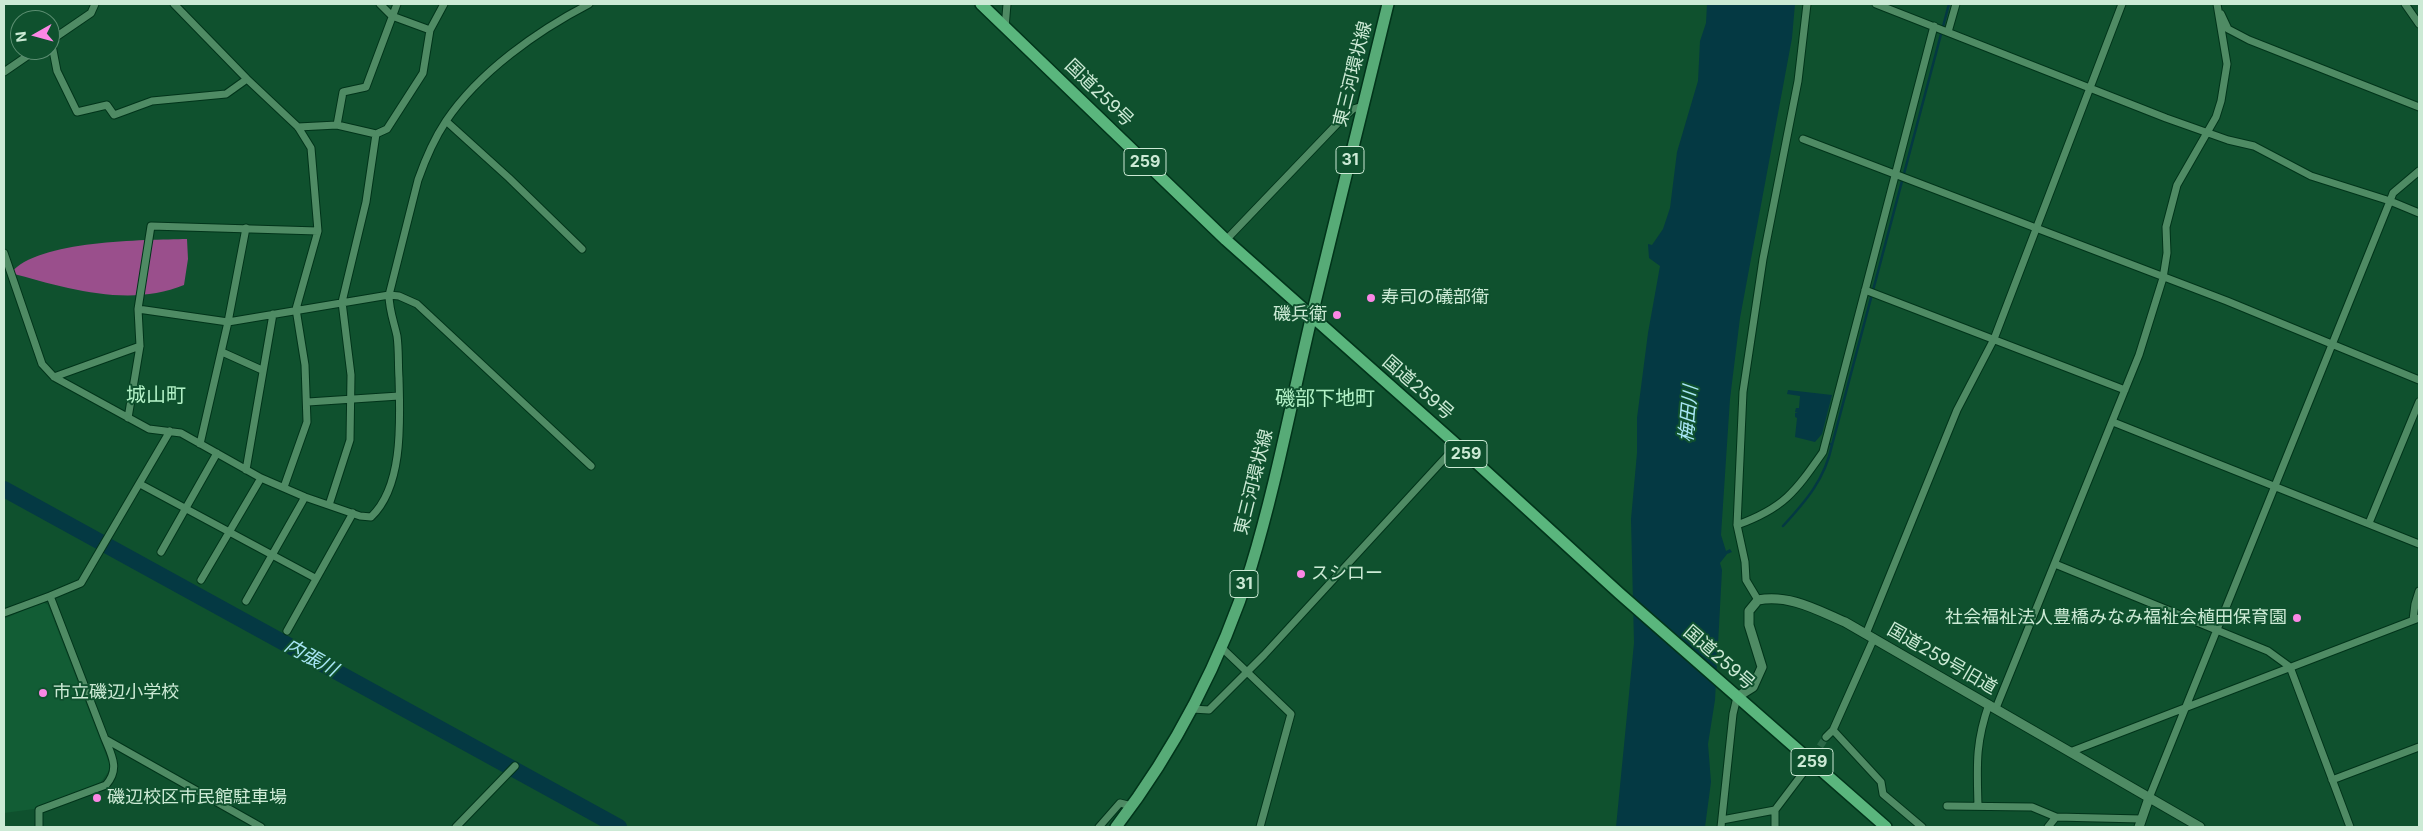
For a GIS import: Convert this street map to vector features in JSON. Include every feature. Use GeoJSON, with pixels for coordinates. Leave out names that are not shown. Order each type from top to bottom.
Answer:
{"type":"FeatureCollection","features":[{"type":"Feature","properties":{"kind":"highway","name":"国道259号"},"geometry":{"type":"LineString","coordinates":[[981,4],[1226,240],[1457,445],[1619,593],[1886,827]]}},
{"type":"Feature","properties":{"kind":"main road","name":"東三河環状線"},"geometry":{"type":"LineString","coordinates":[[1116,827],[1132,806],[1192,709],[1221,647],[1251,567],[1388,4]]}},
{"type":"Feature","properties":{"kind":"street"},"geometry":{"type":"LineString","coordinates":[[60,34],[91,13],[95,4]]}},
{"type":"Feature","properties":{"kind":"street"},"geometry":{"type":"LineString","coordinates":[[174,4],[247,79],[298,127],[311,148],[318,231],[296,310],[305,365],[308,422],[284,487]]}},
{"type":"Feature","properties":{"kind":"street"},"geometry":{"type":"LineString","coordinates":[[380,4],[392,16],[430,30]]}},
{"type":"Feature","properties":{"kind":"street"},"geometry":{"type":"LineString","coordinates":[[337,125],[343,92],[366,87],[397,4]]}},
{"type":"Feature","properties":{"kind":"street"},"geometry":{"type":"LineString","coordinates":[[298,127],[337,125],[376,134],[387,129],[423,73],[430,30],[444,4]]}},
{"type":"Feature","properties":{"kind":"street"},"geometry":{"type":"LineString","coordinates":[[4,253],[6,268],[42,364],[54,377],[149,429],[180,433],[261,478],[305,497],[371,517],[376,512],[388,488],[400,446],[397,337],[389,308],[389,295],[418,180],[432,145],[446,121],[482,80],[511,54],[555,21],[588,4]]}},
{"type":"Feature","properties":{"kind":"street"},"geometry":{"type":"LineString","coordinates":[[1005,28],[1007,4]]}},
{"type":"Feature","properties":{"kind":"street"},"geometry":{"type":"LineString","coordinates":[[1775,810],[1721,824],[1733,714],[1737,697],[1753,687],[1762,667],[1749,625],[1749,611],[1758,600],[1746,580],[1745,562],[1737,525],[1739,443],[1743,392],[1763,259],[1798,80],[1807,4]]}},
{"type":"Feature","properties":{"kind":"street"},"geometry":{"type":"LineString","coordinates":[[1876,4],[2207,132],[2254,146],[2311,176],[2390,201],[2419,213]]}},
{"type":"Feature","properties":{"kind":"street"},"geometry":{"type":"LineString","coordinates":[[1947,32],[1956,4]]}},
{"type":"Feature","properties":{"kind":"street"},"geometry":{"type":"LineString","coordinates":[[1826,737],[1833,730],[1957,410],[1994,339],[2122,4]]}},
{"type":"Feature","properties":{"kind":"street"},"geometry":{"type":"LineString","coordinates":[[2217,4],[2228,29],[2249,40],[2419,106]]}},
{"type":"Feature","properties":{"kind":"street"},"geometry":{"type":"LineString","coordinates":[[1978,806],[1977,750],[1981,728],[2055,564],[2113,422],[2139,354],[2163,278],[2167,253],[2166,227],[2172,202],[2181,179],[2207,132],[2221,101],[2227,64],[2217,4]]}},
{"type":"Feature","properties":{"kind":"street"},"geometry":{"type":"LineString","coordinates":[[2405,4],[2419,24]]}},
{"type":"Feature","properties":{"kind":"street"},"geometry":{"type":"LineString","coordinates":[[1737,525],[1764,515],[1788,498],[1823,452],[1936,27]]}},
{"type":"Feature","properties":{"kind":"street"},"geometry":{"type":"LineString","coordinates":[[4,72],[21,60]]}},
{"type":"Feature","properties":{"kind":"street"},"geometry":{"type":"LineString","coordinates":[[54,60],[56,72],[77,112],[107,104],[114,115],[152,101],[226,94],[247,79]]}},
{"type":"Feature","properties":{"kind":"street"},"geometry":{"type":"LineString","coordinates":[[1226,240],[1338,123],[1353,109],[1363,106]]}},
{"type":"Feature","properties":{"kind":"street"},"geometry":{"type":"LineString","coordinates":[[446,121],[509,178],[582,249]]}},
{"type":"Feature","properties":{"kind":"street"},"geometry":{"type":"LineString","coordinates":[[329,505],[350,440],[351,375],[342,302],[366,202],[376,134]]}},
{"type":"Feature","properties":{"kind":"street"},"geometry":{"type":"LineString","coordinates":[[1803,139],[1898,173],[2226,301],[2419,380]]}},
{"type":"Feature","properties":{"kind":"street"},"geometry":{"type":"LineString","coordinates":[[1947,806],[2032,807],[2056,818],[2140,823],[2148,798],[2390,201],[2394,193],[2419,170]]}},
{"type":"Feature","properties":{"kind":"street"},"geometry":{"type":"LineString","coordinates":[[128,418],[140,346],[138,309],[151,226],[318,231]]}},
{"type":"Feature","properties":{"kind":"street"},"geometry":{"type":"LineString","coordinates":[[200,444],[222,352],[246,228]]}},
{"type":"Feature","properties":{"kind":"street"},"geometry":{"type":"LineString","coordinates":[[1866,290],[2125,390]]}},
{"type":"Feature","properties":{"kind":"street"},"geometry":{"type":"LineString","coordinates":[[138,309],[228,322],[342,302],[389,295],[398,296],[417,304],[591,466]]}},
{"type":"Feature","properties":{"kind":"street"},"geometry":{"type":"LineString","coordinates":[[246,470],[262,370],[274,314]]}},
{"type":"Feature","properties":{"kind":"street"},"geometry":{"type":"LineString","coordinates":[[54,377],[140,346]]}},
{"type":"Feature","properties":{"kind":"street"},"geometry":{"type":"LineString","coordinates":[[222,352],[262,370]]}},
{"type":"Feature","properties":{"kind":"street"},"geometry":{"type":"LineString","coordinates":[[308,402],[399,396]]}},
{"type":"Feature","properties":{"kind":"street"},"geometry":{"type":"LineString","coordinates":[[2369,523],[2419,402]]}},
{"type":"Feature","properties":{"kind":"street"},"geometry":{"type":"LineString","coordinates":[[2113,422],[2419,544]]}},
{"type":"Feature","properties":{"kind":"street"},"geometry":{"type":"LineString","coordinates":[[4,613],[81,583],[170,431]]}},
{"type":"Feature","properties":{"kind":"street"},"geometry":{"type":"LineString","coordinates":[[1192,709],[1209,710],[1457,445]]}},
{"type":"Feature","properties":{"kind":"street"},"geometry":{"type":"LineString","coordinates":[[161,552],[217,453]]}},
{"type":"Feature","properties":{"kind":"street"},"geometry":{"type":"LineString","coordinates":[[201,580],[261,478]]}},
{"type":"Feature","properties":{"kind":"street"},"geometry":{"type":"LineString","coordinates":[[140,484],[316,578]]}},
{"type":"Feature","properties":{"kind":"street"},"geometry":{"type":"LineString","coordinates":[[246,601],[305,497]]}},
{"type":"Feature","properties":{"kind":"street"},"geometry":{"type":"LineString","coordinates":[[288,631],[353,513]]}},
{"type":"Feature","properties":{"kind":"street"},"geometry":{"type":"LineString","coordinates":[[2055,564],[2268,650],[2290,667],[2350,827]]}},
{"type":"Feature","properties":{"kind":"street"},"geometry":{"type":"LineString","coordinates":[[2070,752],[2416,619],[2415,604],[2419,591]]}},
{"type":"Feature","properties":{"kind":"street"},"geometry":{"type":"LineString","coordinates":[[39,827],[39,810],[106,785],[115,770],[105,738],[50,596]]}},
{"type":"Feature","properties":{"kind":"street","name":"国道259号旧道"},"geometry":{"type":"LineString","coordinates":[[1758,600],[1773,597],[1793,600],[1845,622],[2200,827]]}},
{"type":"Feature","properties":{"kind":"street"},"geometry":{"type":"LineString","coordinates":[[1221,647],[1248,670],[1291,714],[1260,827]]}},
{"type":"Feature","properties":{"kind":"street"},"geometry":{"type":"LineString","coordinates":[[1833,730],[1881,782],[1884,794],[1922,827]]}},
{"type":"Feature","properties":{"kind":"street"},"geometry":{"type":"LineString","coordinates":[[105,738],[261,827]]}},
{"type":"Feature","properties":{"kind":"street"},"geometry":{"type":"LineString","coordinates":[[2332,780],[2419,747]]}},
{"type":"Feature","properties":{"kind":"street"},"geometry":{"type":"LineString","coordinates":[[456,827],[496,788],[515,766]]}},
{"type":"Feature","properties":{"kind":"street"},"geometry":{"type":"LineString","coordinates":[[1774,827],[1775,810],[1803,773]]}},
{"type":"Feature","properties":{"kind":"street"},"geometry":{"type":"LineString","coordinates":[[1099,827],[1120,803],[1132,806]]}},
{"type":"Feature","properties":{"kind":"street"},"geometry":{"type":"LineString","coordinates":[[2048,827],[2056,818]]}},
{"type":"Feature","properties":{"kind":"shaded area"},"geometry":{"type":"Polygon","coordinates":[[[187,239],[188,259],[184,285],[163,292],[141,295],[97,293],[11,273],[24,262],[67,248],[120,241],[187,239]]]}},
{"type":"Feature","properties":{"kind":"shaded area","name":"市立磯辺小学校"},"geometry":{"type":"Polygon","coordinates":[[[43,602],[48,605],[111,768],[101,782],[34,809],[4,813],[4,619],[43,602]]]}},
{"type":"Feature","properties":{"kind":"water","name":"梅田川"},"geometry":{"type":"Polygon","coordinates":[[[1707,4],[1795,4],[1792,38],[1740,318],[1730,399],[1721,535],[1726,551],[1730,549],[1732,552],[1727,554],[1720,563],[1722,570],[1715,700],[1708,744],[1711,782],[1705,827],[1616,827],[1634,643],[1631,519],[1637,453],[1637,418],[1648,333],[1660,266],[1649,258],[1648,244],[1652,245],[1663,229],[1670,208],[1677,152],[1698,81],[1700,41],[1706,23],[1707,4]]]}},
{"type":"Feature","properties":{"kind":"water"},"geometry":{"type":"Polygon","coordinates":[[[1788,390],[1832,395],[1822,434],[1815,442],[1795,437],[1797,418],[1795,413],[1798,413],[1795,412],[1796,408],[1799,408],[1800,396],[1787,394],[1788,390]]]}},
{"type":"Feature","properties":{"kind":"waterway"},"geometry":{"type":"LineString","coordinates":[[1830,444],[1832,445],[1949,4]]}},
{"type":"Feature","properties":{"kind":"waterway"},"geometry":{"type":"LineString","coordinates":[[1783,526],[1814,489],[1825,468],[1832,445]]}},
{"type":"Feature","properties":{"kind":"waterway","name":"内張川"},"geometry":{"type":"LineString","coordinates":[[4,489],[619,827]]}},
{"type":"Feature","properties":{"kind":"tunnel"},"geometry":{"type":"LineString","coordinates":[[1803,773],[1826,737]]}},
{"type":"Feature","properties":{"kind":"place","name":"寿司の礒部衛"},"geometry":{"type":"Point","coordinates":[1371,298]}},
{"type":"Feature","properties":{"kind":"place","name":"磯兵衛"},"geometry":{"type":"Point","coordinates":[1337,315]}},
{"type":"Feature","properties":{"kind":"place","name":"スシロー"},"geometry":{"type":"Point","coordinates":[1301,574]}},
{"type":"Feature","properties":{"kind":"place","name":"社会福祉法人豊橋みなみ福祉会植田保育園"},"geometry":{"type":"Point","coordinates":[2297,618]}},
{"type":"Feature","properties":{"kind":"place","name":"市立磯辺小学校"},"geometry":{"type":"Point","coordinates":[43,693]}},
{"type":"Feature","properties":{"kind":"place","name":"磯辺校区市民館駐車場"},"geometry":{"type":"Point","coordinates":[97,798]}},
{"type":"Feature","properties":{"kind":"district","name":"城山町"},"geometry":{"type":"Point","coordinates":[156,396]}},
{"type":"Feature","properties":{"kind":"district","name":"磯部下地町"},"geometry":{"type":"Point","coordinates":[1325,399]}}]}
